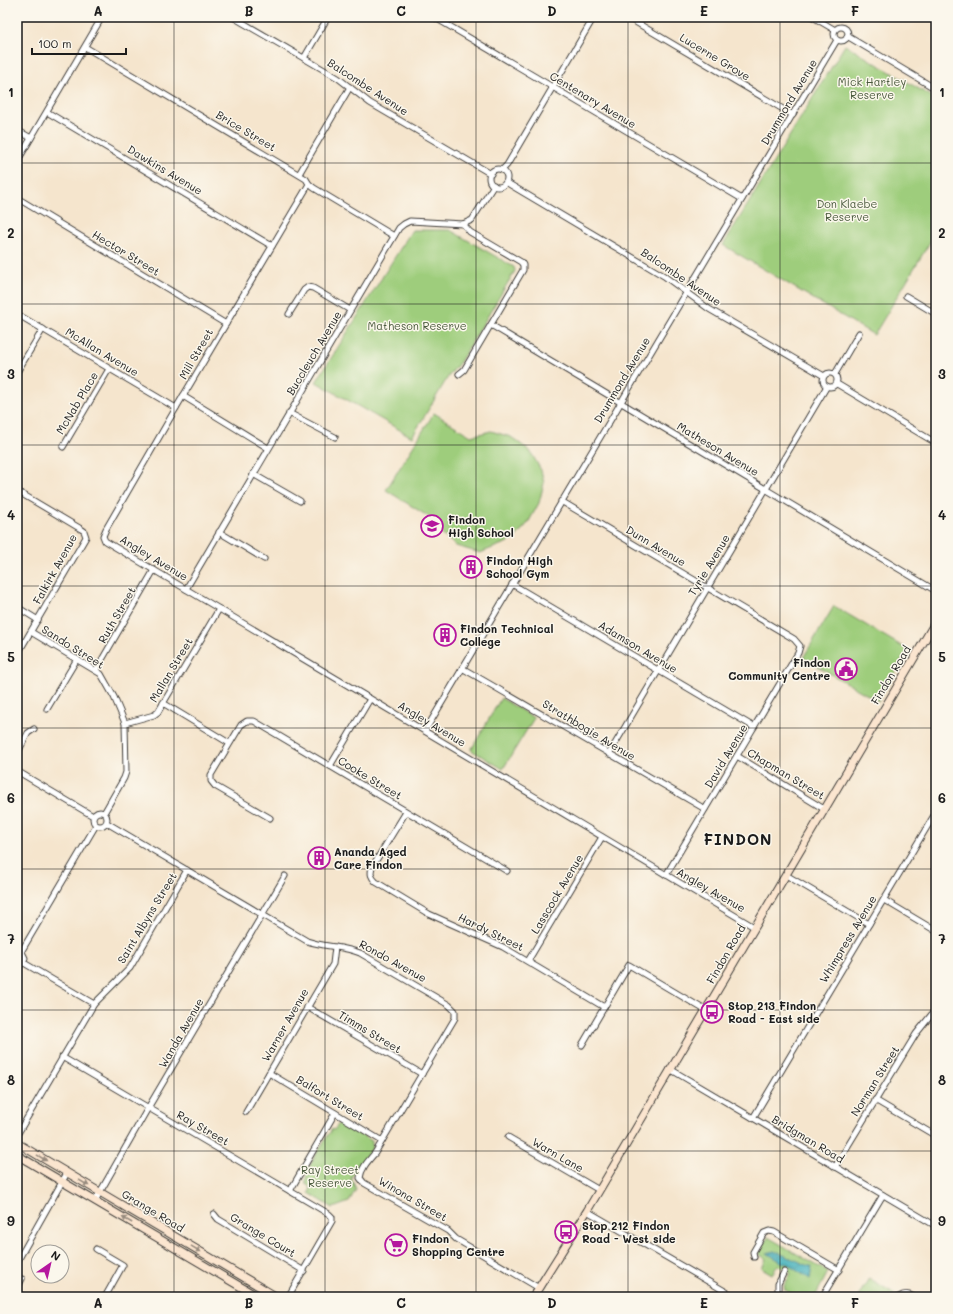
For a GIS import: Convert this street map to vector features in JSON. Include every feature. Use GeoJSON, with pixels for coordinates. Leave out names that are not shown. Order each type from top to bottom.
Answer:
{"type":"FeatureCollection","features":[{"type":"Feature","properties":{"kind":"main road","name":"Findon Road"},"geometry":{"type":"LineString","coordinates":[[533,1297],[599,1190],[824,809],[934,630],[936,621]]}},
{"type":"Feature","properties":{"kind":"main road","name":"Grange Road"},"geometry":{"type":"LineString","coordinates":[[17,1143],[277,1297]]}},
{"type":"Feature","properties":{"kind":"main road","name":"Grange Road"},"geometry":{"type":"LineString","coordinates":[[17,1155],[258,1297]]}},
{"type":"Feature","properties":{"kind":"street"},"geometry":{"type":"LineString","coordinates":[[17,162],[102,17]]}},
{"type":"Feature","properties":{"kind":"street","name":"Balcombe Avenue"},"geometry":{"type":"LineString","coordinates":[[233,17],[338,78],[370,103],[491,174]]}},
{"type":"Feature","properties":{"kind":"street"},"geometry":{"type":"LineString","coordinates":[[304,58],[328,17]]}},
{"type":"Feature","properties":{"kind":"street","name":"Centenary Avenue"},"geometry":{"type":"LineString","coordinates":[[434,17],[742,199]]}},
{"type":"Feature","properties":{"kind":"street"},"geometry":{"type":"LineString","coordinates":[[502,170],[507,165],[594,17]]}},
{"type":"Feature","properties":{"kind":"street","name":"Lucerne Grove"},"geometry":{"type":"LineString","coordinates":[[627,17],[793,115]]}},
{"type":"Feature","properties":{"kind":"street"},"geometry":{"type":"LineString","coordinates":[[812,17],[835,30]]}},
{"type":"Feature","properties":{"kind":"street"},"geometry":{"type":"LineString","coordinates":[[842,27],[847,31],[847,36],[843,40],[837,40],[834,36],[835,30],[842,27]]}},
{"type":"Feature","properties":{"kind":"street"},"geometry":{"type":"LineString","coordinates":[[847,36],[936,89]]}},
{"type":"Feature","properties":{"kind":"street","name":"Drummond Avenue"},"geometry":{"type":"LineString","coordinates":[[425,731],[837,40]]}},
{"type":"Feature","properties":{"kind":"street","name":"Brice Street"},"geometry":{"type":"LineString","coordinates":[[85,47],[299,174],[306,179],[309,184],[394,236]]}},
{"type":"Feature","properties":{"kind":"street"},"geometry":{"type":"LineString","coordinates":[[299,174],[350,87]]}},
{"type":"Feature","properties":{"kind":"street","name":"Dawkins Avenue"},"geometry":{"type":"LineString","coordinates":[[47,112],[272,246]]}},
{"type":"Feature","properties":{"kind":"street"},"geometry":{"type":"LineString","coordinates":[[17,130],[31,138]]}},
{"type":"Feature","properties":{"kind":"street"},"geometry":{"type":"LineString","coordinates":[[497,169],[505,172],[507,177],[506,183],[499,186],[494,185],[491,182],[491,174],[497,169]]}},
{"type":"Feature","properties":{"kind":"street","name":"Balcombe Avenue"},"geometry":{"type":"LineString","coordinates":[[506,183],[664,276],[709,309],[824,376]]}},
{"type":"Feature","properties":{"kind":"street","name":"Mill Street"},"geometry":{"type":"LineString","coordinates":[[103,536],[183,396],[309,184]]}},
{"type":"Feature","properties":{"kind":"street"},"geometry":{"type":"LineString","coordinates":[[459,374],[464,370],[524,270],[521,262],[470,232],[463,224],[472,220],[494,185]]}},
{"type":"Feature","properties":{"kind":"street","name":"Hector Street"},"geometry":{"type":"LineString","coordinates":[[17,198],[226,324]]}},
{"type":"Feature","properties":{"kind":"street","name":"Buccleuch Avenue"},"geometry":{"type":"LineString","coordinates":[[186,589],[399,228],[410,222],[463,224]]}},
{"type":"Feature","properties":{"kind":"street"},"geometry":{"type":"LineString","coordinates":[[289,314],[304,290],[308,287],[313,288],[350,310]]}},
{"type":"Feature","properties":{"kind":"street"},"geometry":{"type":"LineString","coordinates":[[906,296],[936,314]]}},
{"type":"Feature","properties":{"kind":"street","name":"McAllan Avenue"},"geometry":{"type":"LineString","coordinates":[[17,314],[176,408]]}},
{"type":"Feature","properties":{"kind":"street","name":"Matheson Avenue"},"geometry":{"type":"LineString","coordinates":[[491,325],[936,591]]}},
{"type":"Feature","properties":{"kind":"street"},"geometry":{"type":"LineString","coordinates":[[17,372],[43,329]]}},
{"type":"Feature","properties":{"kind":"street"},"geometry":{"type":"LineString","coordinates":[[835,374],[859,333]]}},
{"type":"Feature","properties":{"kind":"street","name":"McNab Place"},"geometry":{"type":"LineString","coordinates":[[63,447],[109,369]]}},
{"type":"Feature","properties":{"kind":"street"},"geometry":{"type":"LineString","coordinates":[[830,372],[835,374],[838,380],[837,384],[833,387],[827,386],[824,383],[824,376],[830,372]]}},
{"type":"Feature","properties":{"kind":"street"},"geometry":{"type":"LineString","coordinates":[[837,384],[936,443]]}},
{"type":"Feature","properties":{"kind":"street","name":"Tyrie Avenue"},"geometry":{"type":"LineString","coordinates":[[608,754],[827,386]]}},
{"type":"Feature","properties":{"kind":"street"},"geometry":{"type":"LineString","coordinates":[[183,396],[268,448]]}},
{"type":"Feature","properties":{"kind":"street"},"geometry":{"type":"LineString","coordinates":[[290,413],[335,437]]}},
{"type":"Feature","properties":{"kind":"street"},"geometry":{"type":"LineString","coordinates":[[253,474],[300,501]]}},
{"type":"Feature","properties":{"kind":"street","name":"Falkirk Avenue"},"geometry":{"type":"LineString","coordinates":[[17,491],[81,529],[85,534],[85,540],[17,655]]}},
{"type":"Feature","properties":{"kind":"street","name":"Dunn Avenue"},"geometry":{"type":"LineString","coordinates":[[561,501],[794,639],[800,646]]}},
{"type":"Feature","properties":{"kind":"street"},"geometry":{"type":"LineString","coordinates":[[219,532],[264,558]]}},
{"type":"Feature","properties":{"kind":"street","name":"Angley Avenue"},"geometry":{"type":"LineString","coordinates":[[103,536],[105,541],[754,927]]}},
{"type":"Feature","properties":{"kind":"street","name":"Ruth Street"},"geometry":{"type":"LineString","coordinates":[[96,670],[154,570]]}},
{"type":"Feature","properties":{"kind":"street","name":"Adamson Avenue"},"geometry":{"type":"LineString","coordinates":[[512,584],[754,727]]}},
{"type":"Feature","properties":{"kind":"street"},"geometry":{"type":"LineString","coordinates":[[17,607],[38,620]]}},
{"type":"Feature","properties":{"kind":"street","name":"Mallan Street"},"geometry":{"type":"LineString","coordinates":[[125,723],[154,715],[158,712],[219,609]]}},
{"type":"Feature","properties":{"kind":"street","name":"Sando Street"},"geometry":{"type":"LineString","coordinates":[[31,632],[101,674],[114,697],[125,723],[126,772],[104,813]]}},
{"type":"Feature","properties":{"kind":"street","name":"David Avenue"},"geometry":{"type":"LineString","coordinates":[[666,875],[798,654],[800,646]]}},
{"type":"Feature","properties":{"kind":"street"},"geometry":{"type":"LineString","coordinates":[[47,709],[77,659]]}},
{"type":"Feature","properties":{"kind":"street","name":"Strathbogie Avenue"},"geometry":{"type":"LineString","coordinates":[[462,668],[705,810]]}},
{"type":"Feature","properties":{"kind":"street"},"geometry":{"type":"LineString","coordinates":[[330,766],[370,699]]}},
{"type":"Feature","properties":{"kind":"street"},"geometry":{"type":"LineString","coordinates":[[163,704],[229,743]]}},
{"type":"Feature","properties":{"kind":"street","name":"Cooke Street"},"geometry":{"type":"LineString","coordinates":[[270,818],[215,786],[211,781],[211,775],[229,743],[241,725],[246,721],[254,721],[507,871]]}},
{"type":"Feature","properties":{"kind":"street"},"geometry":{"type":"LineString","coordinates":[[17,754],[28,733],[34,729]]}},
{"type":"Feature","properties":{"kind":"street","name":"Chapman Street"},"geometry":{"type":"LineString","coordinates":[[737,756],[824,809]]}},
{"type":"Feature","properties":{"kind":"street"},"geometry":{"type":"LineString","coordinates":[[17,771],[93,816],[93,820],[96,825],[101,827],[106,823],[108,818],[104,813],[99,812],[93,816]]}},
{"type":"Feature","properties":{"kind":"street","name":"Hardy Street"},"geometry":{"type":"LineString","coordinates":[[406,812],[372,867],[371,875],[376,882],[429,914],[503,947],[604,1007]]}},
{"type":"Feature","properties":{"kind":"street","name":"Whimpress Avenue"},"geometry":{"type":"LineString","coordinates":[[753,1118],[936,812]]}},
{"type":"Feature","properties":{"kind":"street","name":"Rondo Avenue"},"geometry":{"type":"LineString","coordinates":[[106,823],[307,941],[321,945],[350,949],[360,953],[449,1004],[455,1010],[455,1018],[375,1153],[360,1173],[360,1178]]}},
{"type":"Feature","properties":{"kind":"street"},"geometry":{"type":"LineString","coordinates":[[24,963],[25,958],[19,952],[96,825]]}},
{"type":"Feature","properties":{"kind":"street","name":"Lasscock Avenue"},"geometry":{"type":"LineString","coordinates":[[528,961],[602,837]]}},
{"type":"Feature","properties":{"kind":"street","name":"Saint Albyns Street"},"geometry":{"type":"LineString","coordinates":[[17,1135],[94,1004],[130,968],[187,870]]}},
{"type":"Feature","properties":{"kind":"street"},"geometry":{"type":"LineString","coordinates":[[786,874],[870,924]]}},
{"type":"Feature","properties":{"kind":"street","name":"Wanda Avenue"},"geometry":{"type":"LineString","coordinates":[[95,1201],[285,876]]}},
{"type":"Feature","properties":{"kind":"street"},"geometry":{"type":"LineString","coordinates":[[884,900],[936,931]]}},
{"type":"Feature","properties":{"kind":"street","name":"Warner Avenue"},"geometry":{"type":"LineString","coordinates":[[246,1112],[332,964],[335,947]]}},
{"type":"Feature","properties":{"kind":"street"},"geometry":{"type":"LineString","coordinates":[[24,963],[94,1004]]}},
{"type":"Feature","properties":{"kind":"street"},"geometry":{"type":"LineString","coordinates":[[17,966],[24,963]]}},
{"type":"Feature","properties":{"kind":"street"},"geometry":{"type":"LineString","coordinates":[[582,1044],[629,965],[705,1010]]}},
{"type":"Feature","properties":{"kind":"street","name":"Timms Street"},"geometry":{"type":"LineString","coordinates":[[307,1006],[422,1074]]}},
{"type":"Feature","properties":{"kind":"street","name":"Norman Street"},"geometry":{"type":"LineString","coordinates":[[835,1167],[916,1034],[936,1009]]}},
{"type":"Feature","properties":{"kind":"street","name":"Ray Street"},"geometry":{"type":"LineString","coordinates":[[62,1057],[329,1214],[332,1217],[332,1221],[304,1271]]}},
{"type":"Feature","properties":{"kind":"street","name":"Bridgman Road"},"geometry":{"type":"LineString","coordinates":[[670,1069],[936,1226]]}},
{"type":"Feature","properties":{"kind":"street","name":"Balfort Street"},"geometry":{"type":"LineString","coordinates":[[269,1073],[382,1141]]}},
{"type":"Feature","properties":{"kind":"street"},"geometry":{"type":"LineString","coordinates":[[875,1100],[936,1136]]}},
{"type":"Feature","properties":{"kind":"street"},"geometry":{"type":"LineString","coordinates":[[290,1191],[335,1113]]}},
{"type":"Feature","properties":{"kind":"street","name":"Warn Lane"},"geometry":{"type":"LineString","coordinates":[[508,1137],[599,1190]]}},
{"type":"Feature","properties":{"kind":"street"},"geometry":{"type":"LineString","coordinates":[[18,1260],[67,1173]]}},
{"type":"Feature","properties":{"kind":"street","name":"Winona Street"},"geometry":{"type":"LineString","coordinates":[[360,1178],[364,1183],[448,1232],[456,1239],[539,1288]]}},
{"type":"Feature","properties":{"kind":"street"},"geometry":{"type":"LineString","coordinates":[[822,1297],[883,1195]]}},
{"type":"Feature","properties":{"kind":"street"},"geometry":{"type":"LineString","coordinates":[[587,1210],[735,1297]]}},
{"type":"Feature","properties":{"kind":"street","name":"Grange Court"},"geometry":{"type":"LineString","coordinates":[[214,1214],[218,1219],[304,1271]]}},
{"type":"Feature","properties":{"kind":"street"},"geometry":{"type":"LineString","coordinates":[[754,1257],[753,1252],[764,1234],[768,1231],[774,1232],[839,1270]]}},
{"type":"Feature","properties":{"kind":"street"},"geometry":{"type":"LineString","coordinates":[[96,1249],[123,1265],[105,1297]]}},
{"type":"Feature","properties":{"kind":"street"},"geometry":{"type":"LineString","coordinates":[[288,1297],[304,1271]]}},
{"type":"Feature","properties":{"kind":"street"},"geometry":{"type":"LineString","coordinates":[[784,1272],[778,1284],[776,1296],[786,1297]]}},
{"type":"Feature","properties":{"kind":"street"},"geometry":{"type":"LineString","coordinates":[[17,1289],[22,1279]]}},
{"type":"Feature","properties":{"kind":"street"},"geometry":{"type":"LineString","coordinates":[[17,1293],[24,1297]]}},
{"type":"Feature","properties":{"kind":"street"},"geometry":{"type":"LineString","coordinates":[[899,1297],[904,1294],[910,1294],[914,1297]]}},
{"type":"Feature","properties":{"kind":"green space","name":"Don Klaebe Reserve"},"geometry":{"type":"Polygon","coordinates":[[[845,45],[936,99],[936,232],[874,335],[723,245],[845,45]]]}},
{"type":"Feature","properties":{"kind":"green space","name":"Matheson Reserve"},"geometry":{"type":"Polygon","coordinates":[[[412,230],[450,230],[514,267],[515,271],[460,362],[448,377],[412,437],[316,382],[412,230]]]}},
{"type":"Feature","properties":{"kind":"green space"},"geometry":{"type":"Polygon","coordinates":[[[434,413],[471,436],[491,431],[511,437],[530,451],[541,470],[544,483],[539,503],[528,523],[513,540],[480,553],[456,546],[439,532],[429,517],[386,490],[434,413]]]}},
{"type":"Feature","properties":{"kind":"green space"},"geometry":{"type":"Polygon","coordinates":[[[834,606],[908,650],[878,701],[803,658],[834,606]]]}},
{"type":"Feature","properties":{"kind":"green space"},"geometry":{"type":"Polygon","coordinates":[[[501,698],[534,718],[503,769],[471,750],[501,698]]]}},
{"type":"Feature","properties":{"kind":"green space","name":"Ray Street Reserve"},"geometry":{"type":"Polygon","coordinates":[[[340,1122],[372,1141],[372,1149],[363,1159],[351,1178],[356,1189],[349,1202],[333,1208],[309,1193],[311,1188],[306,1184],[306,1178],[319,1148],[332,1129],[334,1130],[340,1122]]]}},
{"type":"Feature","properties":{"kind":"green space"},"geometry":{"type":"Polygon","coordinates":[[[768,1237],[828,1272],[815,1297],[797,1297],[785,1290],[784,1286],[791,1273],[778,1265],[772,1274],[762,1268],[766,1259],[759,1253],[768,1237]]]}},
{"type":"Feature","properties":{"kind":"green space"},"geometry":{"type":"Polygon","coordinates":[[[869,1278],[895,1294],[893,1297],[858,1297],[869,1278]]]}},
{"type":"Feature","properties":{"kind":"water"},"geometry":{"type":"Polygon","coordinates":[[[774,1251],[812,1267],[810,1279],[767,1253],[774,1251]]]}},
{"type":"Feature","properties":{"kind":"place","name":"Findon High School"},"geometry":{"type":"Point","coordinates":[432,526]}},
{"type":"Feature","properties":{"kind":"place","name":"Findon High School Gym"},"geometry":{"type":"Point","coordinates":[471,567]}},
{"type":"Feature","properties":{"kind":"place","name":"Findon Technical College"},"geometry":{"type":"Point","coordinates":[445,635]}},
{"type":"Feature","properties":{"kind":"place","name":"Findon Community Centre"},"geometry":{"type":"Point","coordinates":[846,669]}},
{"type":"Feature","properties":{"kind":"place","name":"Ananda Aged Care Findon"},"geometry":{"type":"Point","coordinates":[319,858]}},
{"type":"Feature","properties":{"kind":"place","name":"Stop 213 Findon Road - East side"},"geometry":{"type":"Point","coordinates":[712,1012]}},
{"type":"Feature","properties":{"kind":"place","name":"Stop 212 Findon Road - West side"},"geometry":{"type":"Point","coordinates":[566,1232]}},
{"type":"Feature","properties":{"kind":"place","name":"Findon Shopping Centre"},"geometry":{"type":"Point","coordinates":[396,1245]}},
{"type":"Feature","properties":{"kind":"district","name":"FINDON"},"geometry":{"type":"Point","coordinates":[738,840]}},
{"type":"Feature","properties":{"kind":"park label","name":"Mick Hartley Reserve"},"geometry":{"type":"Point","coordinates":[872,88]}}]}
